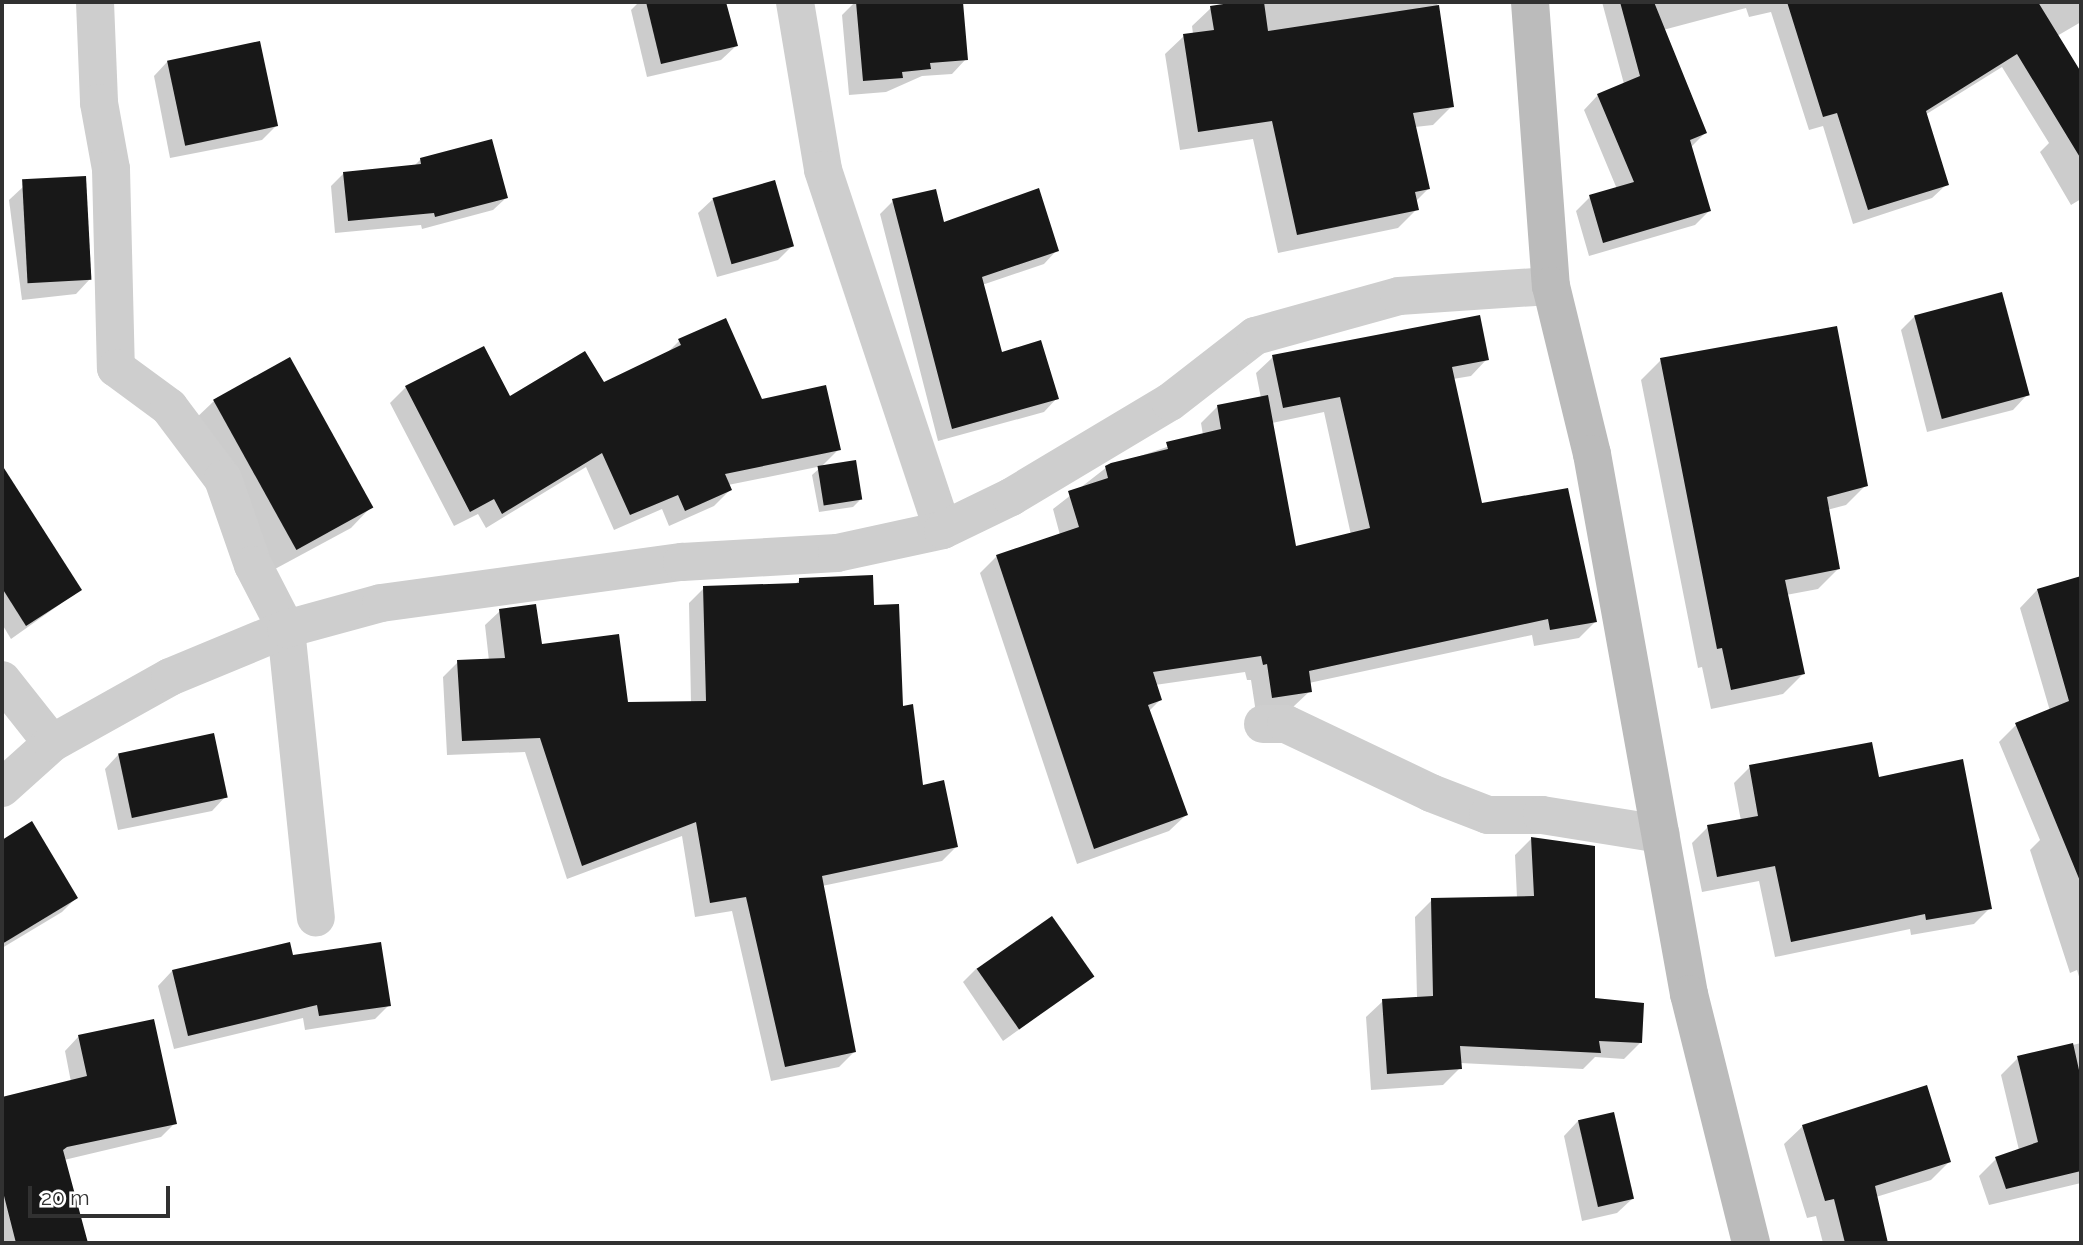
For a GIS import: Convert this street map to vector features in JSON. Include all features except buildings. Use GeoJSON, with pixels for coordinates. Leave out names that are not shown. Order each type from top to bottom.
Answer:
{"type":"FeatureCollection","features":[{"type":"Feature","properties":{"kind":"street"},"geometry":{"type":"LineString","coordinates":[[95,2],[99,103],[111,169],[116,368],[169,407],[223,479],[253,565],[286,629],[316,917]]}},
{"type":"Feature","properties":{"kind":"street"},"geometry":{"type":"LineString","coordinates":[[795,2],[822,170],[943,530]]}},
{"type":"Feature","properties":{"kind":"street"},"geometry":{"type":"LineString","coordinates":[[1530,2],[1551,286],[1592,454],[1689,994],[1751,1243]]}},
{"type":"Feature","properties":{"kind":"street"},"geometry":{"type":"LineString","coordinates":[[2,788],[52,743],[170,677],[286,629],[381,603],[682,562],[837,553],[943,530],[1011,497],[1170,402],[1255,336],[1399,296],[1551,286]]}},
{"type":"Feature","properties":{"kind":"street"},"geometry":{"type":"LineString","coordinates":[[2,680],[52,743]]}},
{"type":"Feature","properties":{"kind":"street"},"geometry":{"type":"LineString","coordinates":[[1264,724],[1286,724],[1431,793],[1488,814],[1542,815],[1660,834]]}}]}
